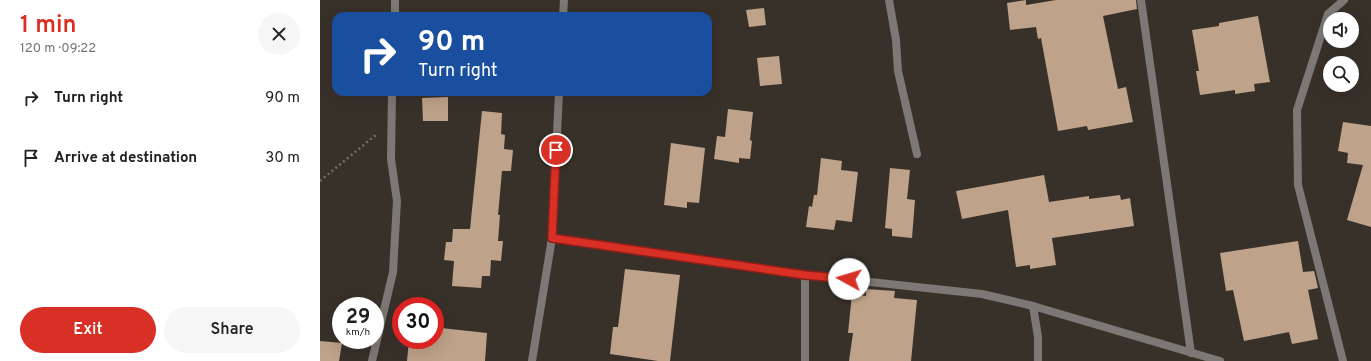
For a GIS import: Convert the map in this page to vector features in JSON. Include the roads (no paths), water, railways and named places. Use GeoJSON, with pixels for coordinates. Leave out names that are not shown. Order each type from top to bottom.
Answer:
{"type":"FeatureCollection","features":[{"type":"Feature","properties":{"kind":"street"},"geometry":{"type":"LineString","coordinates":[[395,0],[395,12]]}},
{"type":"Feature","properties":{"kind":"street"},"geometry":{"type":"LineString","coordinates":[[563,12],[564,0]]}},
{"type":"Feature","properties":{"kind":"street"},"geometry":{"type":"LineString","coordinates":[[889,0],[896,40],[898,70],[917,154]]}},
{"type":"Feature","properties":{"kind":"street"},"geometry":{"type":"LineString","coordinates":[[1142,0],[1191,352]]}},
{"type":"Feature","properties":{"kind":"street"},"geometry":{"type":"LineString","coordinates":[[1343,361],[1298,185],[1297,110],[1328,14],[1344,0]]}},
{"type":"Feature","properties":{"kind":"street"},"geometry":{"type":"LineString","coordinates":[[372,361],[393,272],[397,201],[391,159],[392,96]]}},
{"type":"Feature","properties":{"kind":"street"},"geometry":{"type":"LineString","coordinates":[[532,361],[552,238],[559,96]]}},
{"type":"Feature","properties":{"kind":"street"},"geometry":{"type":"LineString","coordinates":[[552,238],[805,275],[982,294],[1033,306],[1220,361]]}},
{"type":"Feature","properties":{"kind":"street"},"geometry":{"type":"LineString","coordinates":[[805,275],[805,361]]}},
{"type":"Feature","properties":{"kind":"street"},"geometry":{"type":"LineString","coordinates":[[1033,306],[1038,337],[1038,361]]}}]}
